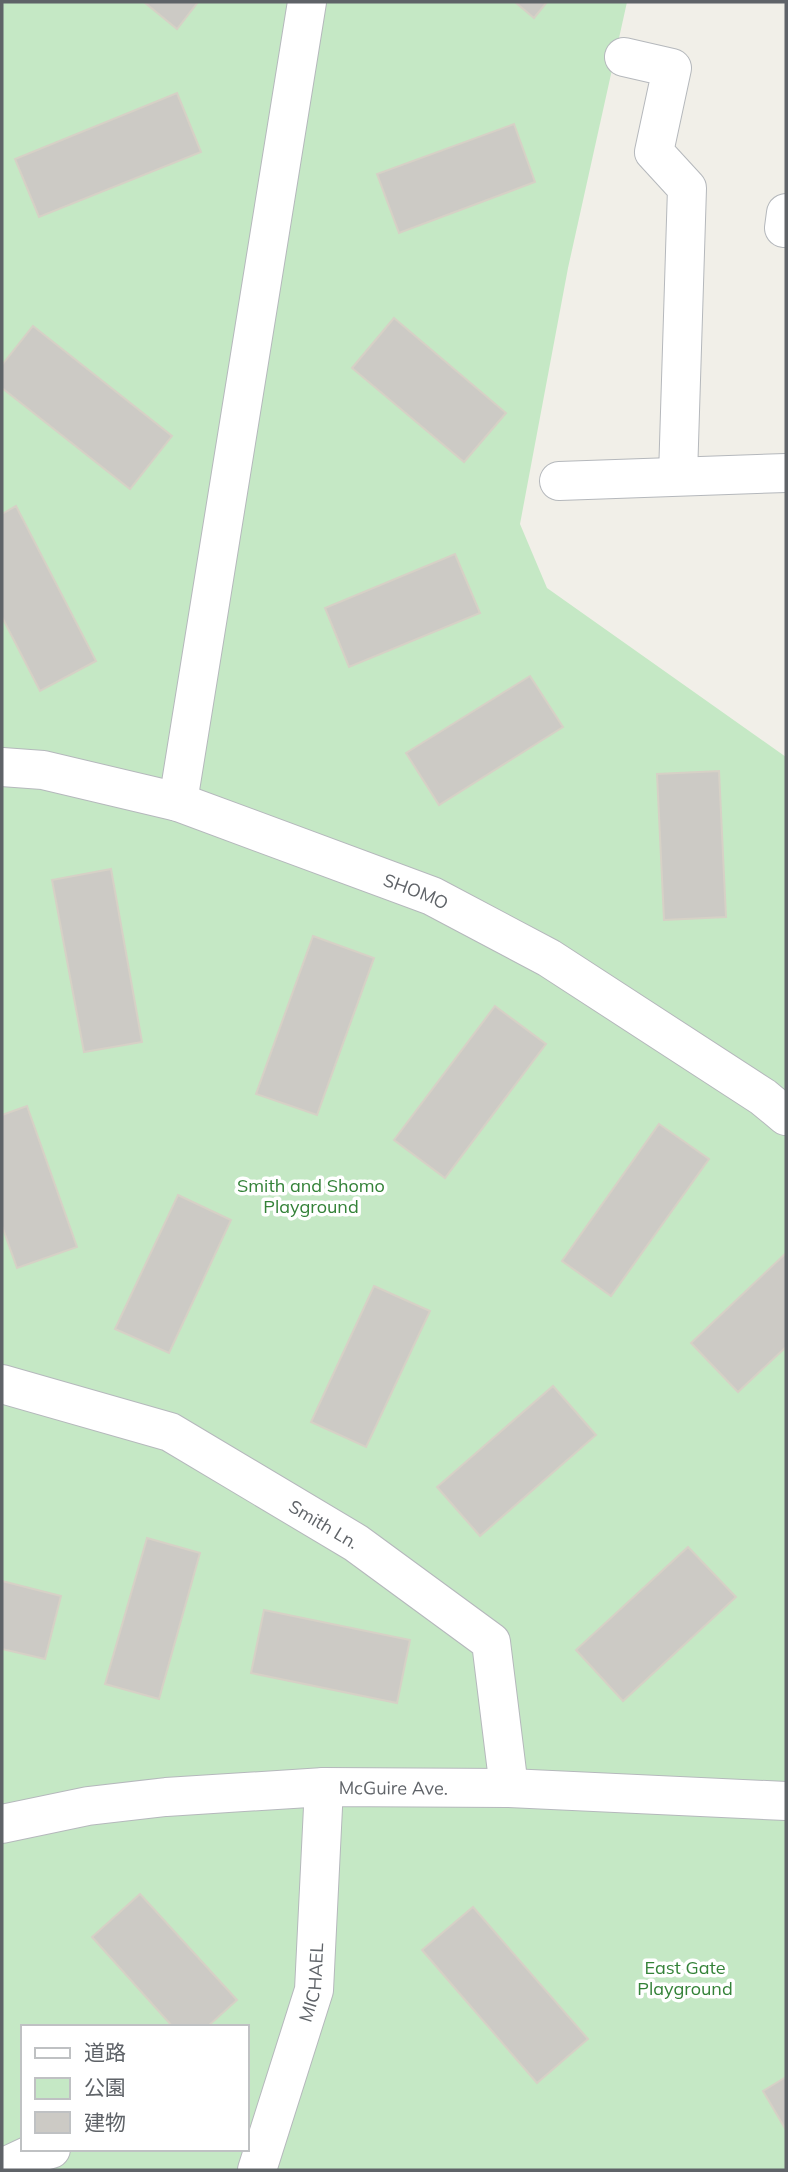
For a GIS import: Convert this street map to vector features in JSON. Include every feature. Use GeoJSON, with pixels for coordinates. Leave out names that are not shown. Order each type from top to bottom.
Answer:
{"type":"FeatureCollection","features":[{"type":"Feature","properties":{"kind":"street"},"geometry":{"type":"LineString","coordinates":[[178,802],[307,2]]}},
{"type":"Feature","properties":{"kind":"street"},"geometry":{"type":"LineString","coordinates":[[624,57],[672,68],[654,152],[687,188],[678,476]]}},
{"type":"Feature","properties":{"kind":"street"},"geometry":{"type":"LineString","coordinates":[[559,481],[786,473]]}},
{"type":"Feature","properties":{"kind":"street","name":"SHOMO"},"geometry":{"type":"LineString","coordinates":[[2,767],[43,770],[178,802],[432,895],[549,958],[763,1097],[786,1116]]}},
{"type":"Feature","properties":{"kind":"street","name":"Smith Ln."},"geometry":{"type":"LineString","coordinates":[[2,1384],[170,1432],[356,1543],[491,1642],[509,1788]]}},
{"type":"Feature","properties":{"kind":"street","name":"McGuire Ave."},"geometry":{"type":"LineString","coordinates":[[2,1824],[88,1806],[166,1797],[324,1787],[509,1788],[786,1801]]}},
{"type":"Feature","properties":{"kind":"street","name":"MICHAEL"},"geometry":{"type":"LineString","coordinates":[[257,2152],[314,1990],[324,1787]]}},
{"type":"Feature","properties":{"kind":"street"},"geometry":{"type":"LineString","coordinates":[[2,2168],[44,2151]]}},
{"type":"Feature","properties":{"kind":"green space"},"geometry":{"type":"Polygon","coordinates":[[[2,2],[627,2],[568,268],[520,524],[547,588],[786,757],[786,2170],[2,2170],[2,2]]]}},
{"type":"Feature","properties":{"kind":"building"},"geometry":{"type":"Polygon","coordinates":[[[144,2],[198,2],[177,29],[144,2]]]}},
{"type":"Feature","properties":{"kind":"building"},"geometry":{"type":"Polygon","coordinates":[[[515,2],[547,2],[534,18],[515,2]]]}},
{"type":"Feature","properties":{"kind":"building"},"geometry":{"type":"Polygon","coordinates":[[[177,93],[201,152],[39,217],[15,159],[177,93]]]}},
{"type":"Feature","properties":{"kind":"building"},"geometry":{"type":"Polygon","coordinates":[[[514,124],[535,182],[399,233],[377,174],[514,124]]]}},
{"type":"Feature","properties":{"kind":"building"},"geometry":{"type":"Polygon","coordinates":[[[394,318],[506,413],[464,462],[352,368],[394,318]]]}},
{"type":"Feature","properties":{"kind":"building"},"geometry":{"type":"Polygon","coordinates":[[[33,326],[172,436],[130,489],[2,388],[2,365],[33,326]]]}},
{"type":"Feature","properties":{"kind":"building"},"geometry":{"type":"Polygon","coordinates":[[[16,506],[96,661],[40,691],[2,617],[2,514],[16,506]]]}},
{"type":"Feature","properties":{"kind":"building"},"geometry":{"type":"Polygon","coordinates":[[[455,554],[480,613],[349,667],[325,608],[455,554]]]}},
{"type":"Feature","properties":{"kind":"building"},"geometry":{"type":"Polygon","coordinates":[[[530,676],[563,727],[439,805],[406,753],[530,676]]]}},
{"type":"Feature","properties":{"kind":"building"},"geometry":{"type":"Polygon","coordinates":[[[719,771],[726,917],[664,920],[657,774],[719,771]]]}},
{"type":"Feature","properties":{"kind":"building"},"geometry":{"type":"Polygon","coordinates":[[[111,869],[142,1042],[84,1052],[52,880],[111,869]]]}},
{"type":"Feature","properties":{"kind":"building"},"geometry":{"type":"Polygon","coordinates":[[[313,936],[374,958],[317,1115],[256,1094],[313,936]]]}},
{"type":"Feature","properties":{"kind":"building"},"geometry":{"type":"Polygon","coordinates":[[[495,1006],[546,1044],[445,1178],[394,1140],[495,1006]]]}},
{"type":"Feature","properties":{"kind":"building"},"geometry":{"type":"Polygon","coordinates":[[[27,1106],[77,1247],[17,1268],[2,1226],[2,1115],[27,1106]]]}},
{"type":"Feature","properties":{"kind":"building"},"geometry":{"type":"Polygon","coordinates":[[[659,1124],[709,1159],[611,1296],[562,1261],[659,1124]]]}},
{"type":"Feature","properties":{"kind":"building"},"geometry":{"type":"Polygon","coordinates":[[[178,1195],[231,1220],[169,1353],[115,1329],[178,1195]]]}},
{"type":"Feature","properties":{"kind":"building"},"geometry":{"type":"Polygon","coordinates":[[[786,1253],[786,1347],[738,1392],[691,1343],[786,1253]]]}},
{"type":"Feature","properties":{"kind":"building"},"geometry":{"type":"Polygon","coordinates":[[[374,1286],[430,1311],[366,1447],[311,1422],[374,1286]]]}},
{"type":"Feature","properties":{"kind":"building"},"geometry":{"type":"Polygon","coordinates":[[[553,1386],[596,1435],[480,1536],[437,1487],[553,1386]]]}},
{"type":"Feature","properties":{"kind":"building"},"geometry":{"type":"Polygon","coordinates":[[[147,1538],[200,1553],[159,1699],[105,1684],[147,1538]]]}},
{"type":"Feature","properties":{"kind":"building"},"geometry":{"type":"Polygon","coordinates":[[[688,1547],[736,1597],[623,1701],[576,1650],[688,1547]]]}},
{"type":"Feature","properties":{"kind":"building"},"geometry":{"type":"Polygon","coordinates":[[[2,1581],[61,1596],[45,1659],[2,1649],[2,1581]]]}},
{"type":"Feature","properties":{"kind":"building"},"geometry":{"type":"Polygon","coordinates":[[[264,1610],[410,1640],[397,1703],[251,1673],[264,1610]]]}},
{"type":"Feature","properties":{"kind":"building"},"geometry":{"type":"Polygon","coordinates":[[[140,1894],[237,2000],[209,2025],[171,2025],[92,1937],[140,1894]]]}},
{"type":"Feature","properties":{"kind":"building"},"geometry":{"type":"Polygon","coordinates":[[[473,1907],[588,2039],[537,2083],[422,1950],[473,1907]]]}},
{"type":"Feature","properties":{"kind":"building"},"geometry":{"type":"Polygon","coordinates":[[[786,2077],[786,2130],[763,2091],[786,2077]]]}},
{"type":"Feature","properties":{"kind":"park label","name":"Smith and Shomo Playground"},"geometry":{"type":"Point","coordinates":[311,1195]}},
{"type":"Feature","properties":{"kind":"park label","name":"East Gate Playground"},"geometry":{"type":"Point","coordinates":[685,1977]}}]}
